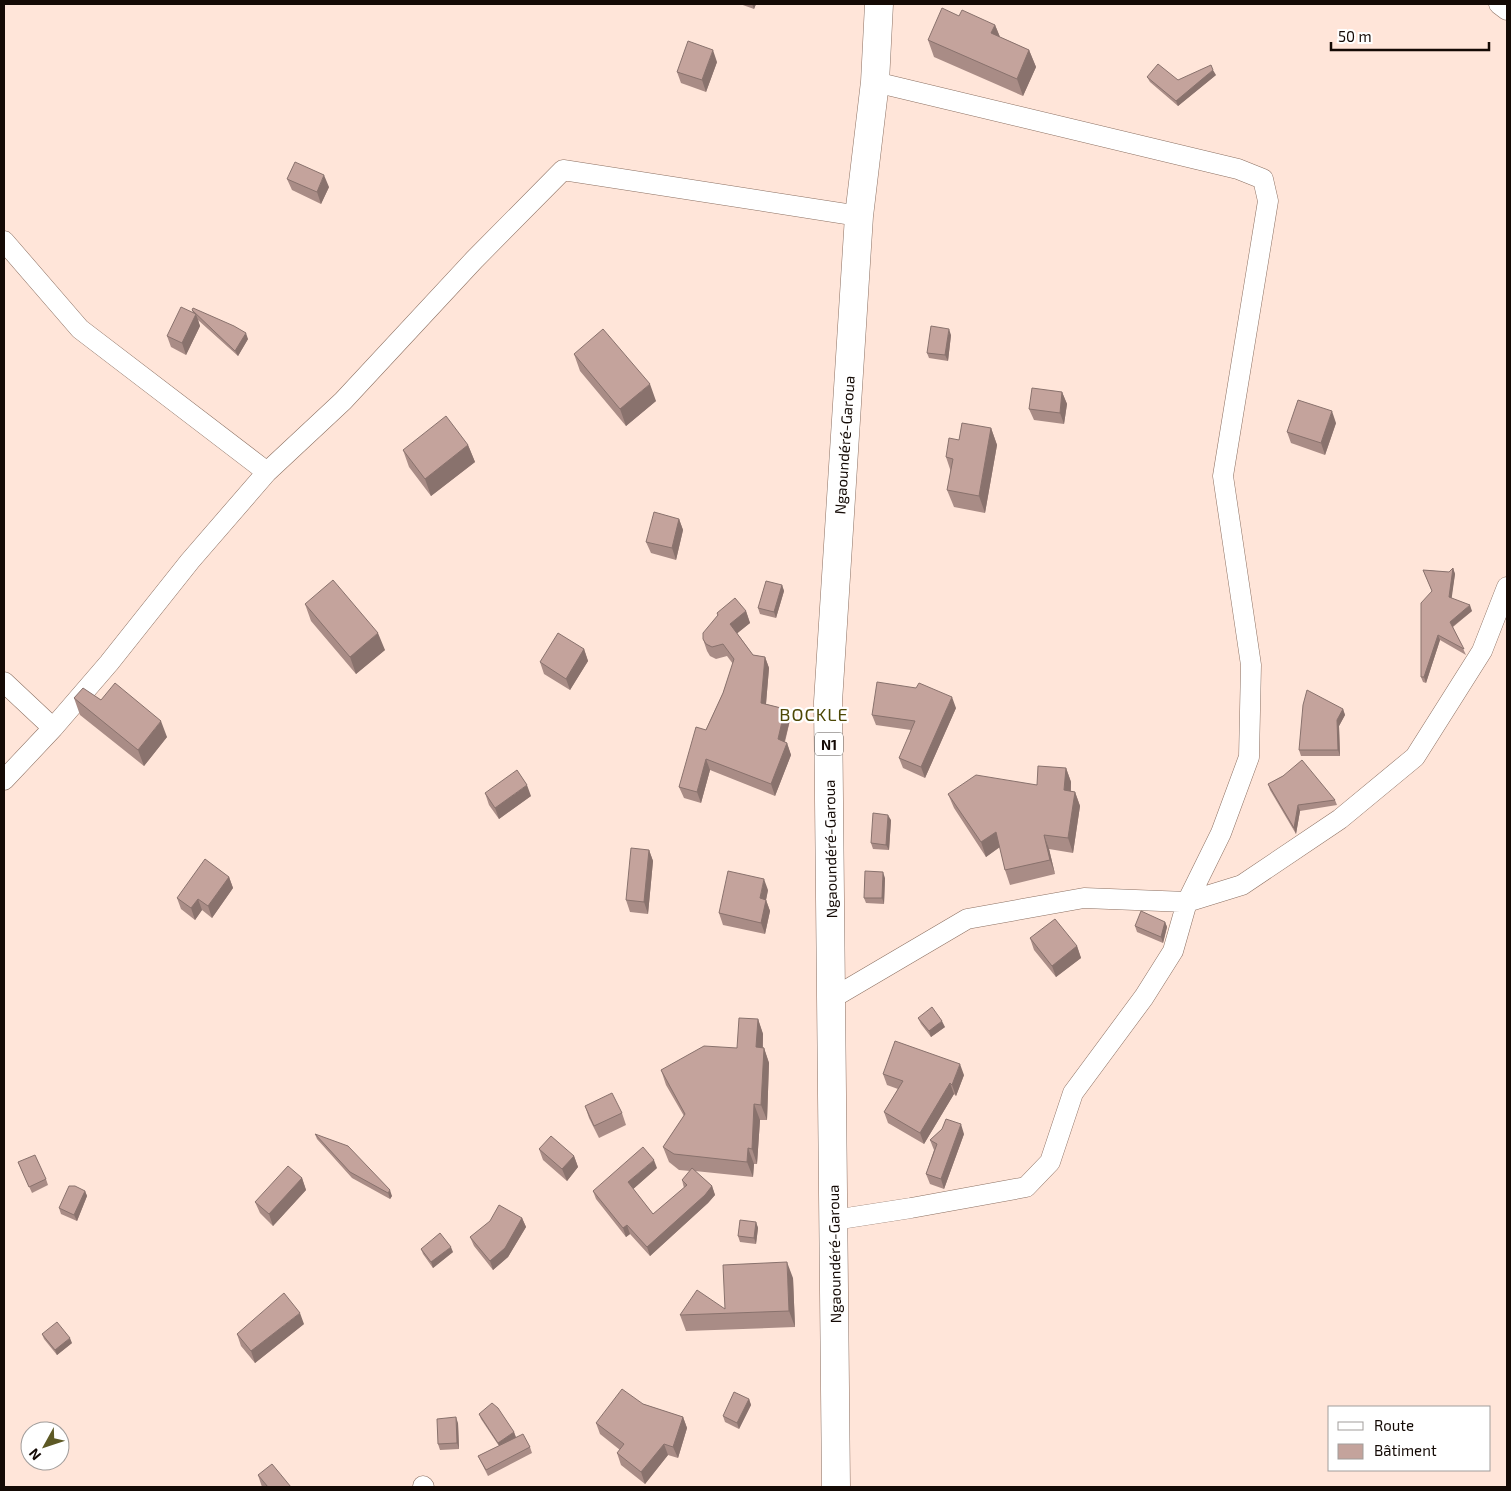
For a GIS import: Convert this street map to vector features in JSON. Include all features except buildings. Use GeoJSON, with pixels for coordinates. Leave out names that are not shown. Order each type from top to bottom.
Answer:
{"type":"FeatureCollection","features":[{"type":"Feature","properties":{"kind":"highway","name":"Ngaoundéré-Garoua"},"geometry":{"type":"LineString","coordinates":[[836,1487],[828,702],[858,216],[875,82],[879,4]]}},
{"type":"Feature","properties":{"kind":"street"},"geometry":{"type":"LineString","coordinates":[[1499,4],[1507,10]]}},
{"type":"Feature","properties":{"kind":"street"},"geometry":{"type":"LineString","coordinates":[[834,1220],[1026,1187],[1050,1162],[1073,1093],[1144,997],[1173,951],[1187,902],[1221,833],[1249,757],[1251,665],[1223,476],[1268,202],[1263,179],[1238,169],[875,82]]}},
{"type":"Feature","properties":{"kind":"street"},"geometry":{"type":"LineString","coordinates":[[4,780],[53,728],[109,663],[190,561],[267,472],[343,401],[474,260],[563,170],[858,216]]}},
{"type":"Feature","properties":{"kind":"street"},"geometry":{"type":"LineString","coordinates":[[4,241],[80,329],[267,472]]}},
{"type":"Feature","properties":{"kind":"street"},"geometry":{"type":"LineString","coordinates":[[832,999],[967,919],[1084,898],[1187,902],[1242,885],[1340,819],[1414,757],[1482,651],[1507,587]]}},
{"type":"Feature","properties":{"kind":"street"},"geometry":{"type":"LineString","coordinates":[[4,682],[53,728]]}},
{"type":"Feature","properties":{"kind":"district","name":"BOCKLE"},"geometry":{"type":"Point","coordinates":[814,714]}}]}
